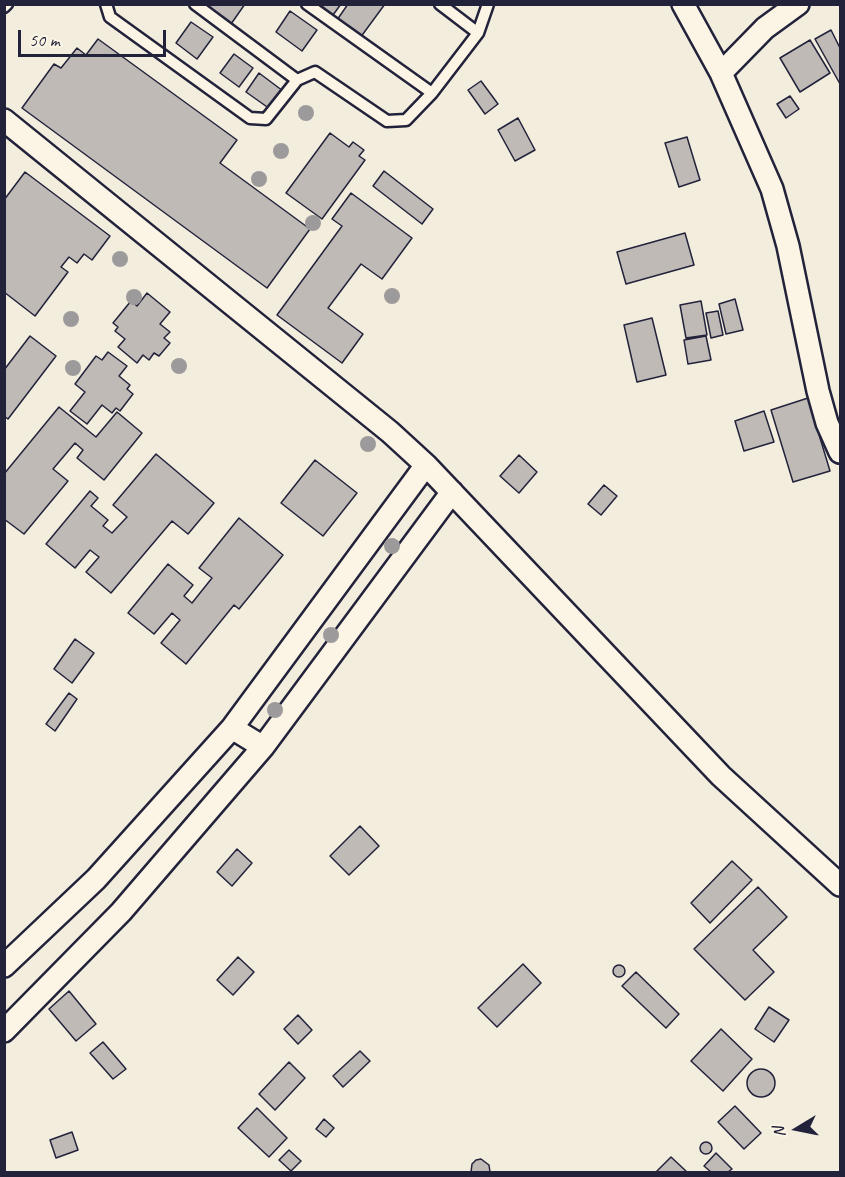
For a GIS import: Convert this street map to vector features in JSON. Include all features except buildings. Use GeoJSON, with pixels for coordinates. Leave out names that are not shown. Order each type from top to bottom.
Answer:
{"type":"FeatureCollection","features":[{"type":"Feature","properties":{"kind":"street"},"geometry":{"type":"LineString","coordinates":[[683,4],[721,74],[772,189],[788,246],[818,391],[827,423],[840,452]]}},
{"type":"Feature","properties":{"kind":"street"},"geometry":{"type":"LineString","coordinates":[[721,74],[765,28],[798,4]]}},
{"type":"Feature","properties":{"kind":"street"},"geometry":{"type":"LineString","coordinates":[[4,120],[381,425],[426,465],[721,776],[840,885]]}},
{"type":"Feature","properties":{"kind":"street"},"geometry":{"type":"LineString","coordinates":[[4,966],[96,879],[232,728],[426,465]]}},
{"type":"Feature","properties":{"kind":"street"},"geometry":{"type":"LineString","coordinates":[[4,1030],[121,912],[263,747],[452,492]]}},
{"type":"Feature","properties":{"kind":"street"},"geometry":{"type":"LineString","coordinates":[[232,728],[263,747]]}},
{"type":"Feature","properties":{"kind":"lane"},"geometry":{"type":"LineString","coordinates":[[106,4],[110,17],[250,118],[266,119],[297,80],[315,72],[387,121],[406,120],[432,93],[478,33],[488,4]]}},
{"type":"Feature","properties":{"kind":"lane"},"geometry":{"type":"LineString","coordinates":[[195,4],[297,80]]}},
{"type":"Feature","properties":{"kind":"lane"},"geometry":{"type":"LineString","coordinates":[[308,4],[432,93]]}},
{"type":"Feature","properties":{"kind":"lane"},"geometry":{"type":"LineString","coordinates":[[440,4],[478,33]]}}]}
